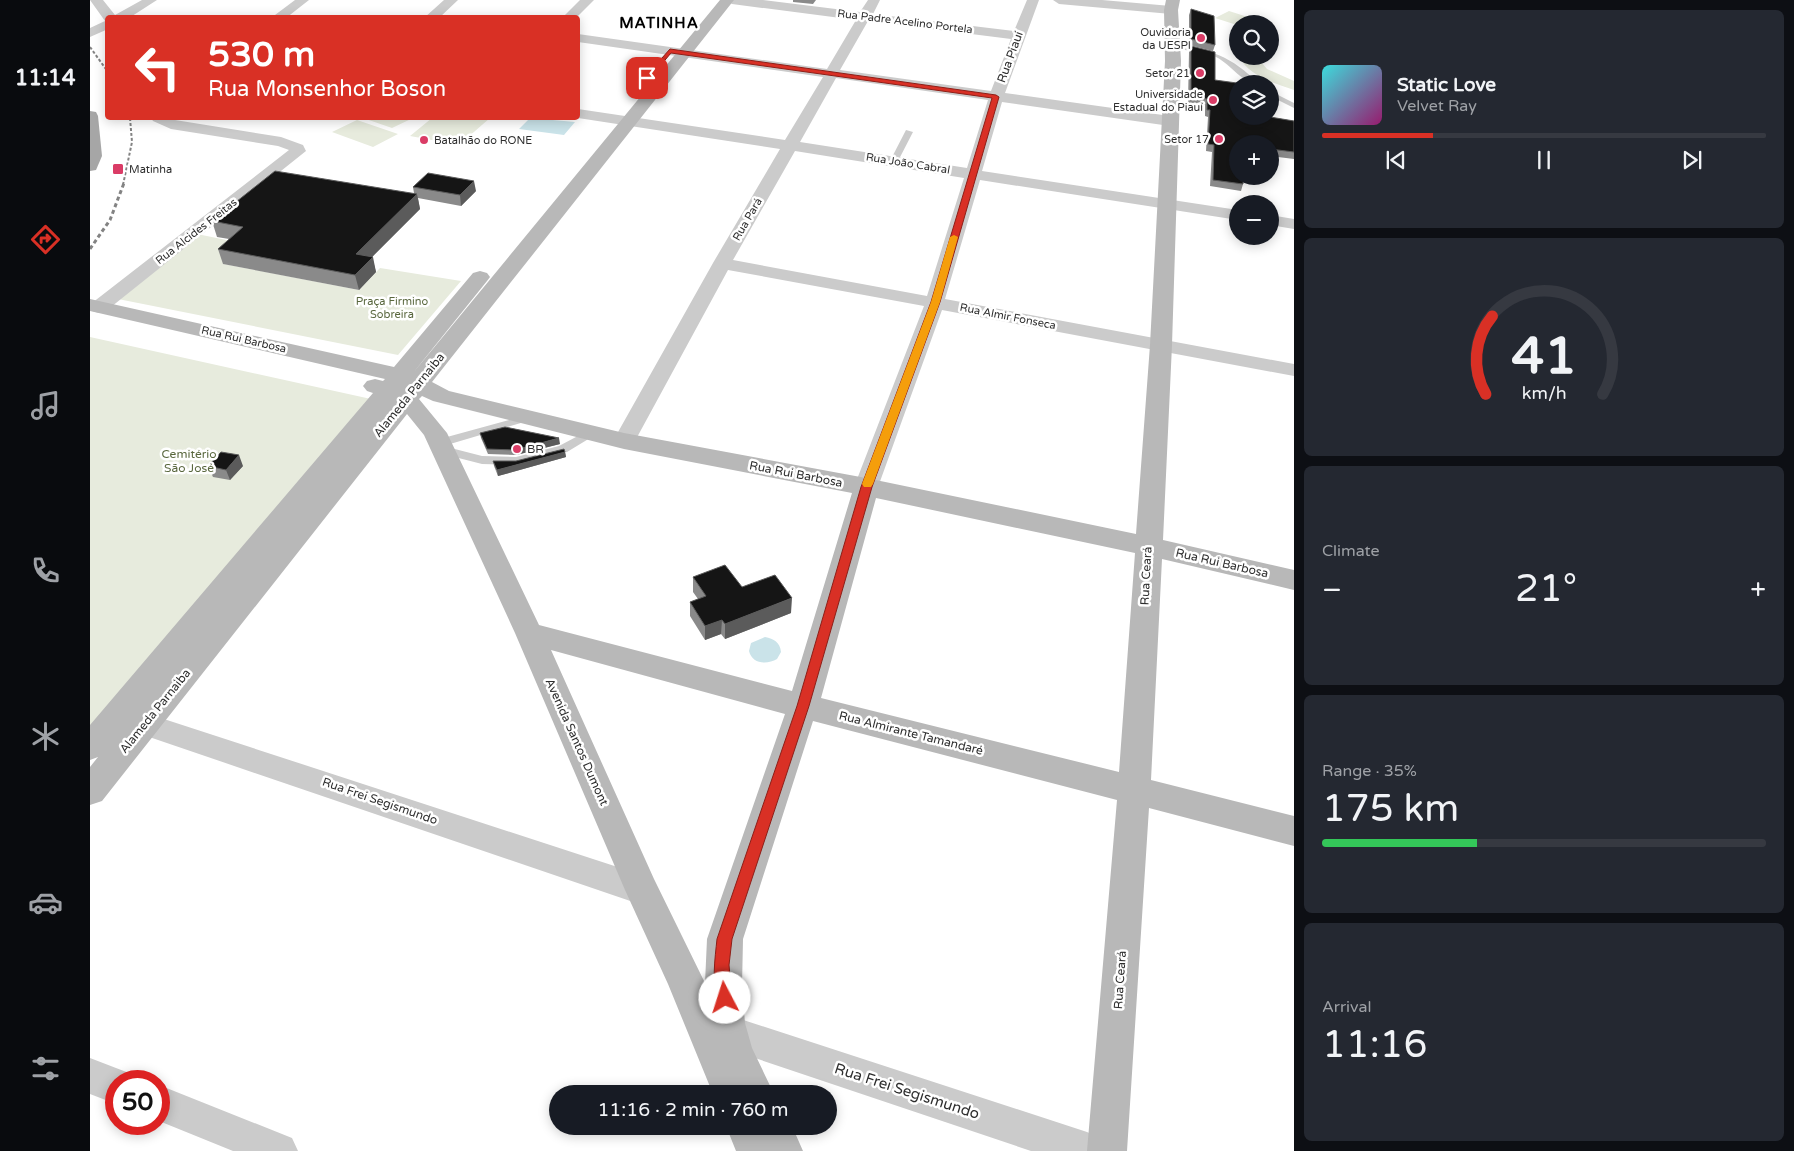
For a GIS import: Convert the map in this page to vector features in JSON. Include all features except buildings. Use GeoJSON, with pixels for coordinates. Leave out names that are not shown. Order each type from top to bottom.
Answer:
{"type":"FeatureCollection","features":[{"type":"Feature","properties":{"kind":"main road","name":"Alameda Parnaiba"},"geometry":{"type":"LineString","coordinates":[[677,52],[713,0]]}},
{"type":"Feature","properties":{"kind":"main road","name":"Alameda Parnaiba"},"geometry":{"type":"LineString","coordinates":[[90,791],[146,723],[403,387],[677,52],[727,0]]}},
{"type":"Feature","properties":{"kind":"main road","name":"Rua Ceará"},"geometry":{"type":"LineString","coordinates":[[1107,1151],[1134,791],[1161,345],[1168,205],[1172,5]]}},
{"type":"Feature","properties":{"kind":"main road"},"geometry":{"type":"LineString","coordinates":[[90,116],[92,156],[90,166]]}},
{"type":"Feature","properties":{"kind":"main road","name":"Rua Rui Barbosa"},"geometry":{"type":"LineString","coordinates":[[93,312],[624,441],[866,487],[1148,546],[1294,580]]}},
{"type":"Feature","properties":{"kind":"main road","name":"Alameda Parnaiba"},"geometry":{"type":"LineString","coordinates":[[90,747],[403,387]]}},
{"type":"Feature","properties":{"kind":"main road","name":"Avenida Santos Dumont"},"geometry":{"type":"LineString","coordinates":[[403,387],[439,442],[529,633],[642,890],[682,974],[728,1085]]}},
{"type":"Feature","properties":{"kind":"main road"},"geometry":{"type":"LineString","coordinates":[[439,442],[442,421],[461,410],[477,406]]}},
{"type":"Feature","properties":{"kind":"main road","name":"Rua Piauí"},"geometry":{"type":"LineString","coordinates":[[728,1032],[722,965],[725,939],[803,706],[866,487]]}},
{"type":"Feature","properties":{"kind":"main road","name":"Rua Almirante Tamandaré"},"geometry":{"type":"LineString","coordinates":[[529,633],[803,706],[1294,831]]}},
{"type":"Feature","properties":{"kind":"main road"},"geometry":{"type":"LineString","coordinates":[[728,1032],[736,1057],[750,1085]]}},
{"type":"Feature","properties":{"kind":"main road"},"geometry":{"type":"LineString","coordinates":[[750,1135],[756,1151]]}},
{"type":"Feature","properties":{"kind":"main road"},"geometry":{"type":"LineString","coordinates":[[776,1135],[784,1151]]}},
{"type":"Feature","properties":{"kind":"street"},"geometry":{"type":"LineString","coordinates":[[96,0],[108,15]]}},
{"type":"Feature","properties":{"kind":"street"},"geometry":{"type":"LineString","coordinates":[[124,15],[151,0]]}},
{"type":"Feature","properties":{"kind":"street"},"geometry":{"type":"LineString","coordinates":[[281,15],[303,0]]}},
{"type":"Feature","properties":{"kind":"street"},"geometry":{"type":"LineString","coordinates":[[434,15],[452,0]]}},
{"type":"Feature","properties":{"kind":"street"},"geometry":{"type":"LineString","coordinates":[[571,15],[588,0]]}},
{"type":"Feature","properties":{"kind":"street","name":"Rua Padre Acelino Portela"},"geometry":{"type":"LineString","coordinates":[[732,0],[1018,36]]}},
{"type":"Feature","properties":{"kind":"street","name":"Rua Pará"},"geometry":{"type":"LineString","coordinates":[[624,441],[790,144],[874,0]]}},
{"type":"Feature","properties":{"kind":"street","name":"Rua Piauí"},"geometry":{"type":"LineString","coordinates":[[866,487],[935,302],[996,97],[1033,0]]}},
{"type":"Feature","properties":{"kind":"street"},"geometry":{"type":"LineString","coordinates":[[1058,0],[1172,5]]}},
{"type":"Feature","properties":{"kind":"street"},"geometry":{"type":"LineString","coordinates":[[90,35],[105,26]]}},
{"type":"Feature","properties":{"kind":"street"},"geometry":{"type":"LineString","coordinates":[[90,35],[105,39]]}},
{"type":"Feature","properties":{"kind":"street"},"geometry":{"type":"LineString","coordinates":[[580,38],[1170,121]]}},
{"type":"Feature","properties":{"kind":"street","name":"Rua João Cabral"},"geometry":{"type":"LineString","coordinates":[[580,113],[790,144],[1229,214]]}},
{"type":"Feature","properties":{"kind":"street","name":"Rua Alcides Freitas"},"geometry":{"type":"LineString","coordinates":[[93,312],[298,151],[297,148],[281,142],[164,121]]}},
{"type":"Feature","properties":{"kind":"street"},"geometry":{"type":"LineString","coordinates":[[1279,222],[1294,224]]}},
{"type":"Feature","properties":{"kind":"street","name":"Rua Almir Fonseca"},"geometry":{"type":"LineString","coordinates":[[722,264],[1294,370]]}},
{"type":"Feature","properties":{"kind":"street","name":"Rua Frei Segismundo"},"geometry":{"type":"LineString","coordinates":[[117,715],[146,723],[642,890]]}},
{"type":"Feature","properties":{"kind":"street","name":"Rua Frei Segismundo"},"geometry":{"type":"LineString","coordinates":[[728,1032],[1087,1151]]}},
{"type":"Feature","properties":{"kind":"street"},"geometry":{"type":"LineString","coordinates":[[90,1076],[105,1082]]}},
{"type":"Feature","properties":{"kind":"street"},"geometry":{"type":"LineString","coordinates":[[170,1107],[279,1151]]}},
{"type":"Feature","properties":{"kind":"lane"},"geometry":{"type":"LineString","coordinates":[[1172,47],[1198,50],[1219,56],[1244,75]]}},
{"type":"Feature","properties":{"kind":"lane"},"geometry":{"type":"LineString","coordinates":[[1279,98],[1294,106]]}},
{"type":"Feature","properties":{"kind":"lane"},"geometry":{"type":"LineString","coordinates":[[894,161],[909,132]]}},
{"type":"Feature","properties":{"kind":"lane"},"geometry":{"type":"LineString","coordinates":[[439,442],[528,418]]}},
{"type":"Feature","properties":{"kind":"lane"},"geometry":{"type":"LineString","coordinates":[[439,442],[482,460],[516,460],[563,449],[591,433]]}},
{"type":"Feature","properties":{"kind":"green space"},"geometry":{"type":"Polygon","coordinates":[[[1229,11],[1242,15],[1229,15],[1229,22],[1215,18],[1229,11]]]}},
{"type":"Feature","properties":{"kind":"green space"},"geometry":{"type":"Polygon","coordinates":[[[1245,65],[1264,65],[1267,69],[1294,81],[1294,90],[1279,84],[1279,75],[1257,75],[1245,65]]]}},
{"type":"Feature","properties":{"kind":"green space"},"geometry":{"type":"Polygon","coordinates":[[[357,120],[398,134],[373,147],[332,132],[357,120]]]}},
{"type":"Feature","properties":{"kind":"green space"},"geometry":{"type":"Polygon","coordinates":[[[369,120],[409,120],[392,128],[369,120]]]}},
{"type":"Feature","properties":{"kind":"green space"},"geometry":{"type":"Polygon","coordinates":[[[430,120],[488,120],[459,145],[410,136],[430,120]]]}},
{"type":"Feature","properties":{"kind":"green space","name":"Praça Firmino Sobreira"},"geometry":{"type":"Polygon","coordinates":[[[197,234],[246,244],[224,264],[359,290],[380,268],[461,281],[398,355],[118,299],[197,234]]]}},
{"type":"Feature","properties":{"kind":"green space","name":"Cemitério São José"},"geometry":{"type":"Polygon","coordinates":[[[90,337],[371,399],[90,731],[90,337]]]}},
{"type":"Feature","properties":{"kind":"water"},"geometry":{"type":"Polygon","coordinates":[[[528,120],[575,122],[564,135],[519,129],[528,120]]]}},
{"type":"Feature","properties":{"kind":"water"},"geometry":{"type":"Polygon","coordinates":[[[765,637],[776,642],[781,652],[777,659],[765,663],[753,659],[749,651],[751,643],[765,637]]]}},
{"type":"Feature","properties":{"kind":"railway"},"geometry":{"type":"LineString","coordinates":[[90,47],[105,68]]}},
{"type":"Feature","properties":{"kind":"railway"},"geometry":{"type":"LineString","coordinates":[[123,185],[132,142],[130,120]]}},
{"type":"Feature","properties":{"kind":"railway"},"geometry":{"type":"LineString","coordinates":[[90,249],[110,220],[124,183]]}},
{"type":"Feature","properties":{"kind":"slow traffic"},"geometry":{"type":"LineString","coordinates":[[867,484],[935,302],[954,237]]}},
{"type":"Feature","properties":{"kind":"place","name":"Ouvidoria da UESPI"},"geometry":{"type":"Point","coordinates":[1201,38]}},
{"type":"Feature","properties":{"kind":"place","name":"Setor 21"},"geometry":{"type":"Point","coordinates":[1200,73]}},
{"type":"Feature","properties":{"kind":"place","name":"Universidade Estadual do Piauí"},"geometry":{"type":"Point","coordinates":[1213,100]}},
{"type":"Feature","properties":{"kind":"place","name":"Setor 17"},"geometry":{"type":"Point","coordinates":[1219,139]}},
{"type":"Feature","properties":{"kind":"place","name":"Batalhão do RONE"},"geometry":{"type":"Point","coordinates":[424,140]}},
{"type":"Feature","properties":{"kind":"place","name":"Matinha"},"geometry":{"type":"Point","coordinates":[118,169]}},
{"type":"Feature","properties":{"kind":"place","name":"BR"},"geometry":{"type":"Point","coordinates":[517,449]}},
{"type":"Feature","properties":{"kind":"district","name":"MATINHA"},"geometry":{"type":"Point","coordinates":[659,23]}},
{"type":"Feature","properties":{"kind":"route"},"geometry":{"type":"LineString","coordinates":[[647,78],[670,51],[996,97],[935,302],[866,487],[803,706],[725,939],[722,965],[725,998]]}}]}
